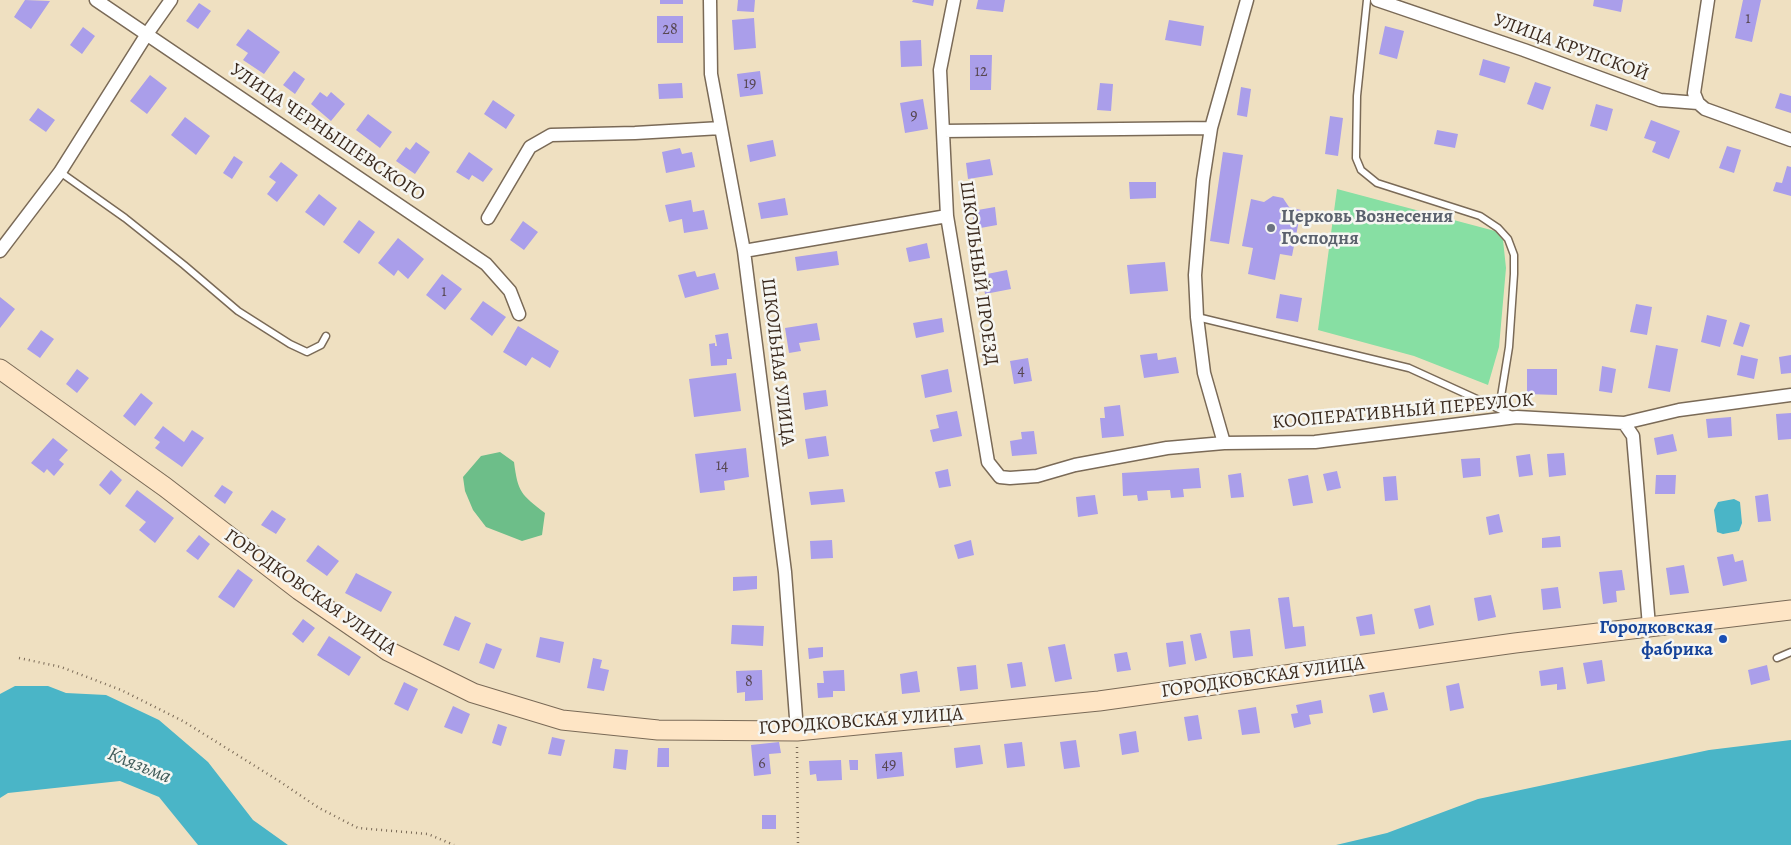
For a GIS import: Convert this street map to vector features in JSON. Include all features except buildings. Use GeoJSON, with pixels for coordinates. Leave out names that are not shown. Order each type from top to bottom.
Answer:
{"type":"FeatureCollection","features":[{"type":"Feature","properties":{"kind":"main road","name":"ГОРОДКОВСКАЯ УЛИЦА"},"geometry":{"type":"LineString","coordinates":[[0,370],[165,487],[299,590],[388,651],[473,693],[562,720],[658,730],[797,730],[1099,701],[1515,643],[1791,610]]}},
{"type":"Feature","properties":{"kind":"street","name":"УЛИЦА ЧЕРНЫШЕВСКОГО"},"geometry":{"type":"LineString","coordinates":[[96,0],[486,264],[510,291],[519,314]]}},
{"type":"Feature","properties":{"kind":"street"},"geometry":{"type":"LineString","coordinates":[[0,251],[60,172],[147,34],[172,0]]}},
{"type":"Feature","properties":{"kind":"street","name":"ШКОЛЬНАЯ УЛИЦА"},"geometry":{"type":"LineString","coordinates":[[710,0],[711,74],[744,251],[785,572],[797,730]]}},
{"type":"Feature","properties":{"kind":"street","name":"ШКОЛЬНЫЙ ПРОЕЗД"},"geometry":{"type":"LineString","coordinates":[[954,0],[940,70],[947,216],[988,462]]}},
{"type":"Feature","properties":{"kind":"street"},"geometry":{"type":"LineString","coordinates":[[1224,443],[1204,373],[1197,317],[1195,275],[1203,180],[1211,128],[1247,0]]}},
{"type":"Feature","properties":{"kind":"street","name":"УЛИЦА КРУПСКОЙ"},"geometry":{"type":"LineString","coordinates":[[1377,0],[1524,50],[1660,100],[1696,98]]}},
{"type":"Feature","properties":{"kind":"street"},"geometry":{"type":"LineString","coordinates":[[1708,0],[1696,98],[1706,109],[1791,140]]}},
{"type":"Feature","properties":{"kind":"street"},"geometry":{"type":"LineString","coordinates":[[488,218],[530,147],[551,135],[635,134],[721,128]]}},
{"type":"Feature","properties":{"kind":"street"},"geometry":{"type":"LineString","coordinates":[[943,131],[1211,128]]}},
{"type":"Feature","properties":{"kind":"street"},"geometry":{"type":"LineString","coordinates":[[744,251],[947,216]]}},
{"type":"Feature","properties":{"kind":"street","name":"КООПЕРАТИВНЫЙ ПЕРЕУЛОК"},"geometry":{"type":"LineString","coordinates":[[988,462],[1000,476],[1010,478],[1036,476],[1075,465],[1167,448],[1224,443],[1315,442],[1517,417],[1624,423],[1679,410],[1791,395]]}},
{"type":"Feature","properties":{"kind":"street"},"geometry":{"type":"LineString","coordinates":[[1624,423],[1633,436],[1649,626]]}},
{"type":"Feature","properties":{"kind":"lane"},"geometry":{"type":"LineString","coordinates":[[1367,0],[1357,96],[1356,158],[1361,170],[1377,183],[1480,216],[1498,228],[1508,239],[1514,255],[1509,347],[1499,409]]}},
{"type":"Feature","properties":{"kind":"lane"},"geometry":{"type":"LineString","coordinates":[[60,172],[126,218],[184,264],[238,311],[290,344],[307,352],[321,345],[326,336]]}},
{"type":"Feature","properties":{"kind":"lane"},"geometry":{"type":"LineString","coordinates":[[1197,317],[1409,368],[1517,417]]}},
{"type":"Feature","properties":{"kind":"lane"},"geometry":{"type":"LineString","coordinates":[[1777,658],[1791,652]]}},
{"type":"Feature","properties":{"kind":"path"},"geometry":{"type":"LineString","coordinates":[[20,658],[61,667],[121,690],[182,721],[319,808],[358,828],[428,834],[454,845]]}},
{"type":"Feature","properties":{"kind":"path"},"geometry":{"type":"LineString","coordinates":[[797,730],[798,845]]}},
{"type":"Feature","properties":{"kind":"green space"},"geometry":{"type":"Polygon","coordinates":[[[1337,189],[1495,231],[1503,240],[1506,268],[1499,347],[1488,385],[1414,356],[1318,330],[1337,189]]]}},
{"type":"Feature","properties":{"kind":"green space"},"geometry":{"type":"Polygon","coordinates":[[[500,452],[514,462],[517,480],[522,492],[545,513],[542,535],[522,541],[486,527],[473,510],[465,491],[463,477],[481,456],[500,452]]]}},
{"type":"Feature","properties":{"kind":"water"},"geometry":{"type":"Polygon","coordinates":[[[1734,499],[1740,502],[1742,523],[1739,531],[1723,534],[1717,532],[1714,510],[1718,502],[1734,499]]]}},
{"type":"Feature","properties":{"kind":"water","name":"Клязьма"},"geometry":{"type":"Polygon","coordinates":[[[15,686],[48,686],[66,693],[106,695],[159,720],[208,762],[253,820],[288,845],[198,845],[159,797],[120,781],[8,793],[0,798],[0,694],[15,686]]]}},
{"type":"Feature","properties":{"kind":"water"},"geometry":{"type":"Polygon","coordinates":[[[1791,740],[1791,845],[1336,845],[1387,833],[1478,799],[1709,750],[1791,740]]]}},
{"type":"Feature","properties":{"kind":"place","name":"Церковь Вознесения Господня"},"geometry":{"type":"Point","coordinates":[1271,228]}},
{"type":"Feature","properties":{"kind":"place","name":"Городковская фабрика"},"geometry":{"type":"Point","coordinates":[1723,639]}}]}
